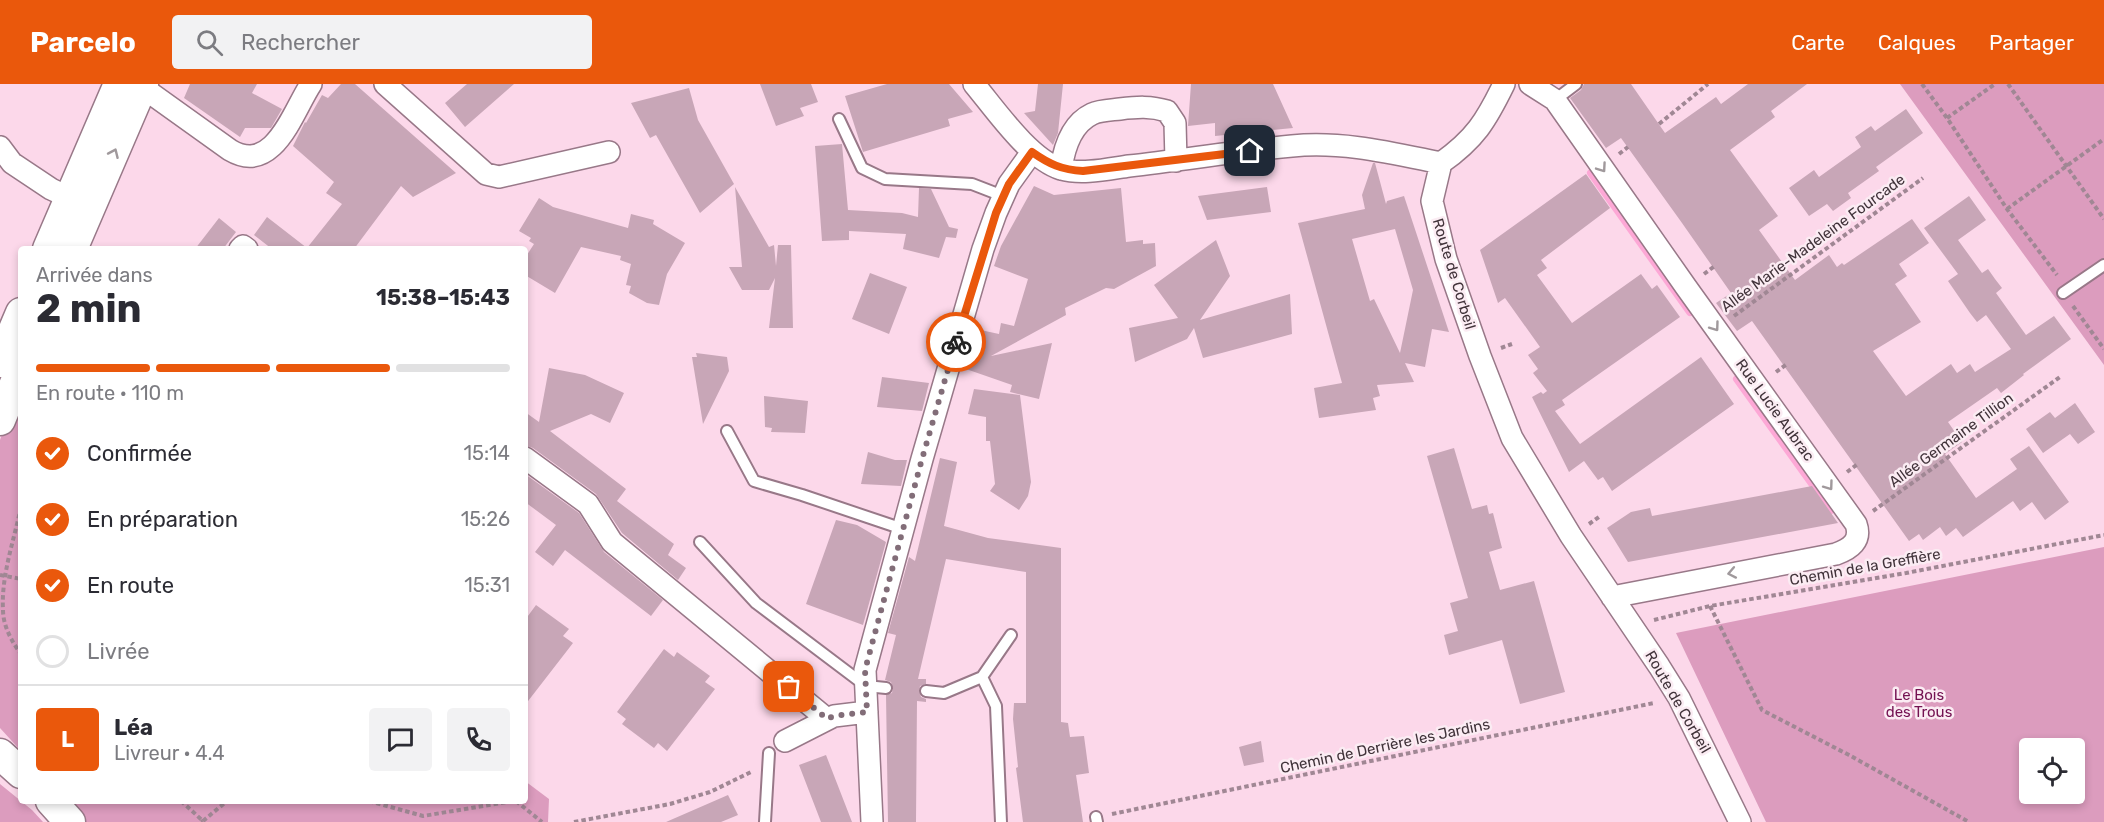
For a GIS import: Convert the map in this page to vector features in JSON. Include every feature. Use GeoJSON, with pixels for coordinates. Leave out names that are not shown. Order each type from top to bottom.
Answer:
{"type":"FeatureCollection","features":[{"type":"Feature","properties":{"kind":"main road"},"geometry":{"type":"LineString","coordinates":[[50,246],[80,202],[134,85]]}},
{"type":"Feature","properties":{"kind":"main road"},"geometry":{"type":"LineString","coordinates":[[73,246],[80,202]]}},
{"type":"Feature","properties":{"kind":"main road"},"geometry":{"type":"LineString","coordinates":[[0,362],[18,320]]}},
{"type":"Feature","properties":{"kind":"main road"},"geometry":{"type":"LineString","coordinates":[[0,420],[18,376]]}},
{"type":"Feature","properties":{"kind":"main road"},"geometry":{"type":"LineString","coordinates":[[0,754],[18,770]]}},
{"type":"Feature","properties":{"kind":"main road"},"geometry":{"type":"LineString","coordinates":[[54,804],[70,822]]}},
{"type":"Feature","properties":{"kind":"street"},"geometry":{"type":"LineString","coordinates":[[134,85],[230,150],[249,155],[266,151],[279,141],[311,84]]}},
{"type":"Feature","properties":{"kind":"street"},"geometry":{"type":"LineString","coordinates":[[385,84],[486,174],[499,177],[609,152]]}},
{"type":"Feature","properties":{"kind":"street"},"geometry":{"type":"LineString","coordinates":[[974,84],[1032,152],[1047,163],[1061,169],[1083,171],[1293,145],[1327,144],[1365,147],[1440,163],[1463,147],[1479,129],[1504,84]]}},
{"type":"Feature","properties":{"kind":"street","name":"Rue Lucie Aubrac"},"geometry":{"type":"LineString","coordinates":[[1530,84],[1555,100],[1856,524]]}},
{"type":"Feature","properties":{"kind":"street"},"geometry":{"type":"LineString","coordinates":[[1061,169],[1063,149],[1068,139],[1076,128],[1092,114],[1141,107],[1167,111],[1175,123],[1176,161]]}},
{"type":"Feature","properties":{"kind":"street"},"geometry":{"type":"LineString","coordinates":[[0,147],[12,163],[51,189],[80,202]]}},
{"type":"Feature","properties":{"kind":"street"},"geometry":{"type":"LineString","coordinates":[[872,822],[867,712],[876,687],[865,670],[983,249],[1009,184],[1032,152]]}},
{"type":"Feature","properties":{"kind":"street","name":"Route de Corbeil"},"geometry":{"type":"LineString","coordinates":[[1440,163],[1432,201],[1446,259],[1512,438],[1533,475],[1679,698],[1740,822]]}},
{"type":"Feature","properties":{"kind":"street"},"geometry":{"type":"LineString","coordinates":[[528,460],[588,504],[612,542],[827,719]]}},
{"type":"Feature","properties":{"kind":"street"},"geometry":{"type":"LineString","coordinates":[[1612,597],[1836,554],[1850,548],[1856,541],[1858,530],[1856,524]]}},
{"type":"Feature","properties":{"kind":"street"},"geometry":{"type":"LineString","coordinates":[[777,747],[834,716],[867,712]]}},
{"type":"Feature","properties":{"kind":"lane"},"geometry":{"type":"LineString","coordinates":[[1555,100],[1576,84]]}},
{"type":"Feature","properties":{"kind":"lane"},"geometry":{"type":"LineString","coordinates":[[839,119],[862,168],[885,179],[972,184],[1004,196]]}},
{"type":"Feature","properties":{"kind":"lane"},"geometry":{"type":"LineString","coordinates":[[2063,293],[2104,265]]}},
{"type":"Feature","properties":{"kind":"lane"},"geometry":{"type":"LineString","coordinates":[[727,431],[754,481],[903,530]]}},
{"type":"Feature","properties":{"kind":"lane"},"geometry":{"type":"LineString","coordinates":[[700,542],[756,603],[876,687]]}},
{"type":"Feature","properties":{"kind":"lane"},"geometry":{"type":"LineString","coordinates":[[926,691],[944,693],[982,677],[1011,635]]}},
{"type":"Feature","properties":{"kind":"lane"},"geometry":{"type":"LineString","coordinates":[[982,677],[996,706],[1001,822]]}},
{"type":"Feature","properties":{"kind":"lane"},"geometry":{"type":"LineString","coordinates":[[765,822],[777,747]]}},
{"type":"Feature","properties":{"kind":"path"},"geometry":{"type":"LineString","coordinates":[[1659,124],[1708,84]]}},
{"type":"Feature","properties":{"kind":"path"},"geometry":{"type":"LineString","coordinates":[[1922,84],[2007,209],[2056,273],[2063,293],[2104,349]]}},
{"type":"Feature","properties":{"kind":"path"},"geometry":{"type":"LineString","coordinates":[[1947,118],[1995,84]]}},
{"type":"Feature","properties":{"kind":"path"},"geometry":{"type":"LineString","coordinates":[[2008,84],[2104,219]]}},
{"type":"Feature","properties":{"kind":"path"},"geometry":{"type":"LineString","coordinates":[[2007,209],[2104,139]]}},
{"type":"Feature","properties":{"kind":"path","name":"Allée Marie-Madeleine Fourcade"},"geometry":{"type":"LineString","coordinates":[[1716,328],[1923,178]]}},
{"type":"Feature","properties":{"kind":"path","name":"Allée Germaine Tillion"},"geometry":{"type":"LineString","coordinates":[[1856,524],[2060,377]]}},
{"type":"Feature","properties":{"kind":"path"},"geometry":{"type":"LineString","coordinates":[[18,521],[6,577],[3,612],[9,634],[18,649]]}},
{"type":"Feature","properties":{"kind":"path","name":"Chemin de la Greffière"},"geometry":{"type":"LineString","coordinates":[[1630,625],[1710,606],[1906,573],[2104,535]]}},
{"type":"Feature","properties":{"kind":"path"},"geometry":{"type":"LineString","coordinates":[[0,575],[18,579]]}},
{"type":"Feature","properties":{"kind":"path"},"geometry":{"type":"LineString","coordinates":[[1710,606],[1762,710],[1849,755],[1969,822]]}},
{"type":"Feature","properties":{"kind":"path","name":"Chemin de Derrière les Jardins"},"geometry":{"type":"LineString","coordinates":[[1097,820],[1679,698]]}},
{"type":"Feature","properties":{"kind":"path"},"geometry":{"type":"LineString","coordinates":[[574,822],[670,804],[710,792],[752,772]]}},
{"type":"Feature","properties":{"kind":"path"},"geometry":{"type":"LineString","coordinates":[[184,804],[202,821],[223,804]]}},
{"type":"Feature","properties":{"kind":"path"},"geometry":{"type":"LineString","coordinates":[[380,804],[423,816],[497,804]]}},
{"type":"Feature","properties":{"kind":"path"},"geometry":{"type":"LineString","coordinates":[[519,804],[542,822]]}},
{"type":"Feature","properties":{"kind":"green space"},"geometry":{"type":"Polygon","coordinates":[[[1900,84],[2104,84],[2104,365],[1900,84]]]}},
{"type":"Feature","properties":{"kind":"green space"},"geometry":{"type":"Polygon","coordinates":[[[12,407],[18,408],[18,748],[0,728],[0,440],[12,407]]]}},
{"type":"Feature","properties":{"kind":"green space","name":"Le Bois des Trous"},"geometry":{"type":"Polygon","coordinates":[[[2104,547],[2104,822],[1766,822],[1676,633],[2104,547]]]}},
{"type":"Feature","properties":{"kind":"green space"},"geometry":{"type":"Polygon","coordinates":[[[528,783],[549,799],[548,822],[84,822],[68,804],[528,804],[528,783]]]}},
{"type":"Feature","properties":{"kind":"green space"},"geometry":{"type":"Polygon","coordinates":[[[0,784],[18,799],[18,804],[25,804],[43,822],[0,822],[0,784]]]}},
{"type":"Feature","properties":{"kind":"building"},"geometry":{"type":"Polygon","coordinates":[[[190,84],[257,84],[252,93],[282,109],[271,128],[245,128],[240,137],[184,98],[190,84]]]}},
{"type":"Feature","properties":{"kind":"building"},"geometry":{"type":"Polygon","coordinates":[[[341,84],[355,84],[456,173],[413,197],[401,186],[356,246],[309,246],[342,204],[326,193],[334,182],[293,146],[322,95],[328,98],[341,84]]]}},
{"type":"Feature","properties":{"kind":"building"},"geometry":{"type":"Polygon","coordinates":[[[467,84],[514,84],[465,127],[445,103],[467,84]]]}},
{"type":"Feature","properties":{"kind":"building"},"geometry":{"type":"Polygon","coordinates":[[[760,84],[811,84],[818,102],[800,108],[804,116],[776,126],[760,84]]]}},
{"type":"Feature","properties":{"kind":"building"},"geometry":{"type":"Polygon","coordinates":[[[887,84],[949,84],[973,112],[948,119],[950,126],[863,152],[845,96],[887,84]]]}},
{"type":"Feature","properties":{"kind":"building"},"geometry":{"type":"Polygon","coordinates":[[[1038,84],[1063,84],[1058,133],[1053,145],[1024,113],[1035,111],[1038,84]]]}},
{"type":"Feature","properties":{"kind":"building"},"geometry":{"type":"Polygon","coordinates":[[[1191,84],[1273,84],[1293,128],[1215,136],[1215,123],[1188,126],[1191,84]]]}},
{"type":"Feature","properties":{"kind":"building"},"geometry":{"type":"Polygon","coordinates":[[[1584,84],[1631,84],[1665,133],[1716,97],[1721,104],[1748,84],[1807,84],[1771,111],[1775,117],[1730,150],[1778,216],[1759,230],[1795,280],[1829,255],[1837,267],[1842,263],[1844,265],[1912,219],[1929,243],[1899,264],[1907,276],[1895,284],[1921,322],[1873,351],[1906,396],[1951,364],[1957,373],[1970,364],[1975,372],[2011,349],[1986,315],[1977,322],[1970,313],[1948,281],[1958,274],[1924,228],[1969,196],[1986,220],[1958,240],[1982,273],[1988,269],[2002,288],[1996,293],[2026,335],[2054,316],[2071,339],[2001,393],[1997,388],[1948,422],[1962,442],[1945,454],[1976,498],[2017,469],[2010,459],[2029,446],[2069,502],[2045,520],[2032,502],[2020,511],[2013,501],[1963,537],[1956,528],[1946,536],[1940,527],[1923,540],[1919,534],[1909,541],[1752,321],[1737,331],[1716,303],[1731,293],[1621,138],[1606,148],[1570,98],[1581,90],[1584,84]]]}},
{"type":"Feature","properties":{"kind":"building"},"geometry":{"type":"Polygon","coordinates":[[[689,88],[698,120],[734,184],[700,213],[656,135],[650,138],[631,103],[689,88]]]}},
{"type":"Feature","properties":{"kind":"building"},"geometry":{"type":"Polygon","coordinates":[[[1906,109],[1923,133],[1876,167],[1879,171],[1848,193],[1851,198],[1833,211],[1827,204],[1809,216],[1789,188],[1814,170],[1819,177],[1861,147],[1855,137],[1871,126],[1875,131],[1906,109]]]}},
{"type":"Feature","properties":{"kind":"building"},"geometry":{"type":"Polygon","coordinates":[[[842,144],[848,210],[902,213],[918,217],[919,188],[931,189],[949,227],[958,229],[956,238],[946,237],[939,258],[903,249],[906,234],[849,231],[849,240],[822,241],[815,146],[842,144]]]}},
{"type":"Feature","properties":{"kind":"building"},"geometry":{"type":"Polygon","coordinates":[[[1373,163],[1375,163],[1386,204],[1387,201],[1404,196],[1449,332],[1432,329],[1425,367],[1405,363],[1414,382],[1377,385],[1380,396],[1373,398],[1376,410],[1319,418],[1314,388],[1342,383],[1298,223],[1365,209],[1362,195],[1373,163]],[[1395,229],[1352,239],[1370,301],[1374,299],[1400,353],[1413,290],[1395,229]]]}},
{"type":"Feature","properties":{"kind":"building"},"geometry":{"type":"Polygon","coordinates":[[[1586,174],[1610,208],[1541,260],[1547,268],[1537,275],[1572,323],[1641,274],[1652,289],[1657,285],[1680,317],[1562,400],[1565,405],[1555,411],[1580,444],[1701,357],[1734,404],[1612,491],[1603,477],[1598,480],[1584,461],[1569,472],[1532,397],[1547,391],[1533,373],[1538,369],[1528,355],[1540,347],[1505,298],[1498,303],[1480,250],[1586,174]]]}},
{"type":"Feature","properties":{"kind":"building"},"geometry":{"type":"Polygon","coordinates":[[[1034,186],[1054,195],[1121,188],[1126,242],[1143,240],[1143,244],[1155,243],[1156,266],[1114,289],[1106,288],[1065,308],[1066,315],[991,356],[1052,343],[1039,399],[1010,392],[1012,385],[964,370],[962,367],[964,361],[967,360],[976,329],[999,334],[1001,323],[1014,326],[1028,279],[994,266],[1001,246],[1034,186]]]}},
{"type":"Feature","properties":{"kind":"building"},"geometry":{"type":"Polygon","coordinates":[[[735,187],[769,247],[774,245],[776,266],[778,245],[791,245],[793,328],[769,328],[775,278],[769,290],[742,290],[729,267],[742,267],[735,187]]]}},
{"type":"Feature","properties":{"kind":"building"},"geometry":{"type":"Polygon","coordinates":[[[1267,187],[1271,212],[1207,220],[1198,196],[1267,187]]]}},
{"type":"Feature","properties":{"kind":"building"},"geometry":{"type":"Polygon","coordinates":[[[539,198],[553,207],[628,228],[631,214],[654,220],[653,224],[685,243],[667,274],[659,305],[647,303],[629,293],[631,286],[626,285],[631,264],[620,260],[621,256],[581,247],[555,293],[528,277],[528,253],[534,244],[529,241],[531,238],[519,231],[539,198]]]}},
{"type":"Feature","properties":{"kind":"building"},"geometry":{"type":"Polygon","coordinates":[[[267,217],[304,246],[268,246],[254,235],[267,217]]]}},
{"type":"Feature","properties":{"kind":"building"},"geometry":{"type":"Polygon","coordinates":[[[219,218],[236,232],[225,246],[197,246],[219,218]]]}},
{"type":"Feature","properties":{"kind":"building"},"geometry":{"type":"Polygon","coordinates":[[[1216,240],[1230,276],[1200,320],[1290,294],[1292,334],[1203,358],[1194,328],[1187,339],[1135,362],[1129,328],[1178,318],[1154,285],[1216,240]]]}},
{"type":"Feature","properties":{"kind":"building"},"geometry":{"type":"Polygon","coordinates":[[[870,273],[907,287],[889,334],[852,319],[870,273]]]}},
{"type":"Feature","properties":{"kind":"building"},"geometry":{"type":"Polygon","coordinates":[[[696,353],[727,357],[729,371],[703,424],[692,357],[697,357],[696,353]]]}},
{"type":"Feature","properties":{"kind":"building"},"geometry":{"type":"Polygon","coordinates":[[[549,368],[585,375],[624,393],[610,423],[591,414],[550,431],[626,489],[617,501],[674,544],[668,555],[686,568],[678,580],[622,533],[596,494],[528,446],[528,414],[539,422],[549,368]]]}},
{"type":"Feature","properties":{"kind":"building"},"geometry":{"type":"Polygon","coordinates":[[[882,377],[929,383],[922,411],[877,407],[882,377]]]}},
{"type":"Feature","properties":{"kind":"building"},"geometry":{"type":"Polygon","coordinates":[[[974,389],[1020,395],[1031,482],[1028,496],[1019,510],[990,491],[995,484],[990,441],[986,441],[986,417],[968,414],[974,389]]]}},
{"type":"Feature","properties":{"kind":"building"},"geometry":{"type":"Polygon","coordinates":[[[764,396],[808,401],[805,433],[771,432],[772,428],[765,427],[764,396]]]}},
{"type":"Feature","properties":{"kind":"building"},"geometry":{"type":"Polygon","coordinates":[[[2075,403],[2095,432],[2078,444],[2070,434],[2043,453],[2026,429],[2050,412],[2055,418],[2075,403]]]}},
{"type":"Feature","properties":{"kind":"building"},"geometry":{"type":"Polygon","coordinates":[[[1454,448],[1472,509],[1487,505],[1489,514],[1493,513],[1502,548],[1489,552],[1500,590],[1534,581],[1565,692],[1520,704],[1502,640],[1449,655],[1444,635],[1458,631],[1450,603],[1468,598],[1427,456],[1454,448]]]}},
{"type":"Feature","properties":{"kind":"building"},"geometry":{"type":"Polygon","coordinates":[[[868,452],[895,460],[907,460],[901,486],[861,484],[868,452]]]}},
{"type":"Feature","properties":{"kind":"building"},"geometry":{"type":"Polygon","coordinates":[[[940,458],[957,462],[944,526],[988,538],[1061,548],[1061,722],[1068,723],[1070,737],[1084,736],[1089,773],[1076,775],[1083,822],[1023,822],[1013,719],[1014,703],[1026,703],[1026,572],[946,559],[918,679],[926,679],[926,684],[920,686],[919,691],[926,702],[917,701],[916,822],[888,822],[886,695],[892,693],[893,688],[891,682],[885,680],[896,635],[888,633],[909,557],[915,561],[940,458]]]}},
{"type":"Feature","properties":{"kind":"building"},"geometry":{"type":"Polygon","coordinates":[[[528,476],[579,513],[604,552],[663,600],[651,616],[565,550],[553,566],[535,552],[556,525],[528,504],[528,476]]]}},
{"type":"Feature","properties":{"kind":"building"},"geometry":{"type":"Polygon","coordinates":[[[1812,486],[1838,523],[1628,562],[1607,528],[1631,512],[1650,508],[1652,516],[1812,486]]]}},
{"type":"Feature","properties":{"kind":"building"},"geometry":{"type":"Polygon","coordinates":[[[836,520],[857,525],[886,542],[863,625],[806,604],[836,520]]]}},
{"type":"Feature","properties":{"kind":"building"},"geometry":{"type":"Polygon","coordinates":[[[536,605],[569,629],[563,636],[573,643],[528,701],[528,616],[536,605]]]}},
{"type":"Feature","properties":{"kind":"building"},"geometry":{"type":"Polygon","coordinates":[[[664,649],[674,657],[677,652],[710,676],[705,682],[715,689],[667,751],[658,743],[654,748],[622,724],[626,719],[617,712],[664,649]]]}},
{"type":"Feature","properties":{"kind":"building"},"geometry":{"type":"Polygon","coordinates":[[[1261,741],[1264,762],[1244,766],[1239,747],[1261,741]]]}},
{"type":"Feature","properties":{"kind":"building"},"geometry":{"type":"Polygon","coordinates":[[[826,755],[852,822],[821,822],[799,765],[826,755]]]}},
{"type":"Feature","properties":{"kind":"building"},"geometry":{"type":"Polygon","coordinates":[[[728,795],[738,815],[721,822],[666,822],[728,795]]]}},
{"type":"Feature","properties":{"kind":"waterway"},"geometry":{"type":"LineString","coordinates":[[1591,173],[1690,312]]}},
{"type":"Feature","properties":{"kind":"waterway"},"geometry":{"type":"LineString","coordinates":[[1737,379],[1831,510]]}},
{"type":"Feature","properties":{"kind":"way so far"},"geometry":{"type":"LineString","coordinates":[[789,687],[827,719],[867,712],[865,670],[956,342]]}},
{"type":"Feature","properties":{"kind":"route"},"geometry":{"type":"LineString","coordinates":[[956,342],[996,213],[1009,184],[1032,152],[1047,163],[1061,169],[1083,171],[1250,151]]}}]}
